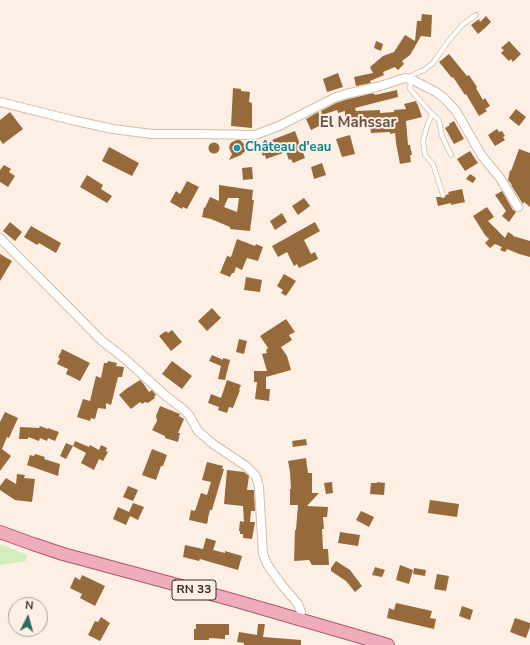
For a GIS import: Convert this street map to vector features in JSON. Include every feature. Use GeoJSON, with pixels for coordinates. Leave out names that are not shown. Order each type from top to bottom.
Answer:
{"type":"FeatureCollection","features":[{"type":"Feature","properties":{"kind":"main road","name":"RN 33"},"geometry":{"type":"LineString","coordinates":[[0,532],[63,554],[233,600],[388,645]]}},
{"type":"Feature","properties":{"kind":"street"},"geometry":{"type":"LineString","coordinates":[[0,102],[113,129],[152,134],[255,135],[279,126],[334,98],[408,79],[436,92],[456,111],[482,156],[500,178],[518,207]]}},
{"type":"Feature","properties":{"kind":"street"},"geometry":{"type":"LineString","coordinates":[[0,238],[101,340],[183,409],[189,415],[198,431],[213,444],[246,466],[256,476],[259,488],[263,554],[281,584],[298,604],[301,612],[299,620]]}},
{"type":"Feature","properties":{"kind":"lane"},"geometry":{"type":"LineString","coordinates":[[451,155],[442,136],[439,120],[410,90],[408,79],[433,63],[462,25],[476,16]]}},
{"type":"Feature","properties":{"kind":"lane"},"geometry":{"type":"LineString","coordinates":[[432,114],[423,141],[425,155],[432,164],[443,195]]}},
{"type":"Feature","properties":{"kind":"green space"},"geometry":{"type":"Polygon","coordinates":[[[0,544],[27,555],[26,561],[0,565],[0,544]]]}},
{"type":"Feature","properties":{"kind":"building"},"geometry":{"type":"Polygon","coordinates":[[[422,14],[432,15],[431,37],[421,36],[410,55],[402,61],[404,64],[398,70],[395,67],[383,72],[384,75],[370,81],[371,83],[356,86],[354,77],[373,73],[370,67],[383,56],[394,52],[405,35],[415,41],[417,21],[421,21],[422,14]]]}},
{"type":"Feature","properties":{"kind":"building"},"geometry":{"type":"Polygon","coordinates":[[[486,16],[491,22],[478,34],[471,25],[479,19],[480,22],[486,16]]]}},
{"type":"Feature","properties":{"kind":"building"},"geometry":{"type":"Polygon","coordinates":[[[376,41],[383,44],[381,51],[374,48],[376,41]]]}},
{"type":"Feature","properties":{"kind":"building"},"geometry":{"type":"Polygon","coordinates":[[[509,41],[521,54],[513,62],[511,59],[509,61],[501,53],[504,50],[501,48],[509,41]]]}},
{"type":"Feature","properties":{"kind":"building"},"geometry":{"type":"Polygon","coordinates":[[[449,54],[467,76],[469,75],[483,100],[485,98],[490,106],[485,109],[487,111],[479,116],[466,94],[465,95],[453,77],[452,78],[439,62],[449,54]]]}},
{"type":"Feature","properties":{"kind":"building"},"geometry":{"type":"Polygon","coordinates":[[[338,73],[343,87],[327,92],[323,79],[338,73]]]}},
{"type":"Feature","properties":{"kind":"building"},"geometry":{"type":"Polygon","coordinates":[[[233,88],[250,92],[249,102],[252,103],[252,128],[231,126],[233,88]]]}},
{"type":"Feature","properties":{"kind":"building"},"geometry":{"type":"Polygon","coordinates":[[[397,90],[398,97],[355,108],[356,111],[380,110],[380,113],[394,112],[394,110],[406,109],[404,104],[416,101],[422,117],[406,121],[408,145],[410,145],[412,155],[410,155],[411,162],[400,164],[395,133],[371,133],[370,126],[348,128],[347,122],[345,122],[345,111],[338,113],[337,110],[322,115],[321,111],[345,100],[373,93],[375,95],[397,90]]]}},
{"type":"Feature","properties":{"kind":"building"},"geometry":{"type":"Polygon","coordinates":[[[516,109],[526,117],[519,126],[509,118],[516,109]]]}},
{"type":"Feature","properties":{"kind":"building"},"geometry":{"type":"Polygon","coordinates":[[[10,112],[23,129],[3,144],[0,140],[0,120],[10,112]]]}},
{"type":"Feature","properties":{"kind":"building"},"geometry":{"type":"Polygon","coordinates":[[[318,112],[323,124],[311,130],[306,119],[318,112]]]}},
{"type":"Feature","properties":{"kind":"building"},"geometry":{"type":"Polygon","coordinates":[[[454,121],[464,139],[454,144],[445,128],[454,121]]]}},
{"type":"Feature","properties":{"kind":"building"},"geometry":{"type":"Polygon","coordinates":[[[497,129],[499,132],[502,131],[505,136],[503,137],[505,140],[495,146],[488,135],[497,129]]]}},
{"type":"Feature","properties":{"kind":"building"},"geometry":{"type":"Polygon","coordinates":[[[295,131],[305,158],[293,163],[291,159],[289,160],[286,152],[266,159],[265,155],[263,156],[259,145],[295,131]]]}},
{"type":"Feature","properties":{"kind":"building"},"geometry":{"type":"Polygon","coordinates":[[[350,135],[355,154],[342,157],[336,139],[350,135]]]}},
{"type":"Feature","properties":{"kind":"building","name":"Château d'eau"},"geometry":{"type":"Polygon","coordinates":[[[240,140],[244,144],[246,149],[241,155],[229,160],[232,154],[229,148],[230,144],[240,140]]]}},
{"type":"Feature","properties":{"kind":"building","name":"Château d'eau"},"geometry":{"type":"Polygon","coordinates":[[[212,143],[216,143],[218,144],[218,152],[212,153],[209,150],[209,146],[212,143]]]}},
{"type":"Feature","properties":{"kind":"building"},"geometry":{"type":"Polygon","coordinates":[[[109,147],[139,163],[132,176],[102,161],[109,147]]]}},
{"type":"Feature","properties":{"kind":"building"},"geometry":{"type":"Polygon","coordinates":[[[519,149],[530,153],[530,207],[524,202],[523,204],[508,180],[510,170],[511,171],[519,149]]]}},
{"type":"Feature","properties":{"kind":"building"},"geometry":{"type":"Polygon","coordinates":[[[470,151],[478,163],[465,171],[457,159],[470,151]]]}},
{"type":"Feature","properties":{"kind":"building"},"geometry":{"type":"Polygon","coordinates":[[[322,163],[326,175],[314,179],[311,167],[322,163]]]}},
{"type":"Feature","properties":{"kind":"building"},"geometry":{"type":"Polygon","coordinates":[[[4,165],[11,169],[9,172],[15,176],[8,187],[0,182],[0,170],[4,165]]]}},
{"type":"Feature","properties":{"kind":"building"},"geometry":{"type":"Polygon","coordinates":[[[252,167],[253,179],[243,180],[242,168],[252,167]]]}},
{"type":"Feature","properties":{"kind":"building"},"geometry":{"type":"Polygon","coordinates":[[[470,174],[476,178],[473,183],[466,179],[470,174]]]}},
{"type":"Feature","properties":{"kind":"building"},"geometry":{"type":"Polygon","coordinates":[[[87,175],[103,185],[101,189],[112,196],[107,203],[80,187],[87,175]]]}},
{"type":"Feature","properties":{"kind":"building"},"geometry":{"type":"Polygon","coordinates":[[[187,181],[199,187],[187,209],[183,207],[182,209],[170,202],[176,191],[180,194],[187,181]]]}},
{"type":"Feature","properties":{"kind":"building"},"geometry":{"type":"Polygon","coordinates":[[[219,185],[253,190],[252,200],[254,200],[250,231],[230,229],[230,227],[202,217],[204,207],[205,208],[210,197],[219,201],[219,185]],[[228,198],[224,207],[237,212],[239,198],[228,198]]]}},
{"type":"Feature","properties":{"kind":"building"},"geometry":{"type":"Polygon","coordinates":[[[462,189],[465,202],[438,206],[436,197],[444,198],[449,194],[448,192],[462,189]]]}},
{"type":"Feature","properties":{"kind":"building"},"geometry":{"type":"Polygon","coordinates":[[[502,191],[513,210],[516,212],[509,222],[502,216],[506,211],[495,195],[502,191]]]}},
{"type":"Feature","properties":{"kind":"building"},"geometry":{"type":"Polygon","coordinates":[[[304,198],[310,206],[298,215],[292,206],[304,198]]]}},
{"type":"Feature","properties":{"kind":"building"},"geometry":{"type":"Polygon","coordinates":[[[487,207],[494,217],[488,221],[505,238],[508,232],[513,236],[530,241],[530,257],[507,249],[505,252],[500,250],[502,247],[495,244],[490,248],[485,243],[489,239],[473,216],[487,207]]]}},
{"type":"Feature","properties":{"kind":"building"},"geometry":{"type":"Polygon","coordinates":[[[282,213],[287,222],[275,230],[270,221],[282,213]]]}},
{"type":"Feature","properties":{"kind":"building"},"geometry":{"type":"Polygon","coordinates":[[[10,222],[22,232],[15,241],[3,231],[10,222]]]}},
{"type":"Feature","properties":{"kind":"building"},"geometry":{"type":"Polygon","coordinates":[[[315,222],[320,231],[304,240],[311,254],[315,252],[318,259],[299,268],[297,264],[294,266],[287,252],[278,257],[272,246],[315,222]]]}},
{"type":"Feature","properties":{"kind":"building"},"geometry":{"type":"Polygon","coordinates":[[[31,226],[61,243],[56,253],[39,243],[37,245],[24,237],[31,226]]]}},
{"type":"Feature","properties":{"kind":"building"},"geometry":{"type":"Polygon","coordinates":[[[237,239],[255,246],[256,244],[263,247],[258,261],[247,258],[242,270],[236,267],[234,273],[232,273],[230,277],[220,273],[227,256],[231,257],[237,239]]]}},
{"type":"Feature","properties":{"kind":"building"},"geometry":{"type":"Polygon","coordinates":[[[0,254],[12,261],[0,281],[0,254]]]}},
{"type":"Feature","properties":{"kind":"building"},"geometry":{"type":"Polygon","coordinates":[[[284,274],[296,281],[286,296],[281,293],[283,290],[277,286],[284,274]]]}},
{"type":"Feature","properties":{"kind":"building"},"geometry":{"type":"Polygon","coordinates":[[[246,277],[262,280],[260,292],[244,290],[246,277]]]}},
{"type":"Feature","properties":{"kind":"building"},"geometry":{"type":"Polygon","coordinates":[[[212,308],[221,318],[207,331],[198,321],[212,308]]]}},
{"type":"Feature","properties":{"kind":"building"},"geometry":{"type":"Polygon","coordinates":[[[286,319],[295,332],[289,335],[292,340],[281,347],[287,356],[291,370],[266,377],[266,389],[270,389],[269,401],[255,399],[257,382],[254,382],[254,371],[267,371],[262,354],[267,353],[266,350],[268,348],[260,336],[286,319]]]}},
{"type":"Feature","properties":{"kind":"building"},"geometry":{"type":"Polygon","coordinates":[[[172,330],[182,342],[171,351],[159,336],[166,331],[168,333],[172,330]]]}},
{"type":"Feature","properties":{"kind":"building"},"geometry":{"type":"Polygon","coordinates":[[[239,339],[247,341],[244,354],[236,352],[239,339]]]}},
{"type":"Feature","properties":{"kind":"building"},"geometry":{"type":"Polygon","coordinates":[[[62,349],[90,363],[80,381],[66,374],[68,369],[57,364],[62,349]]]}},
{"type":"Feature","properties":{"kind":"building"},"geometry":{"type":"Polygon","coordinates":[[[212,355],[223,360],[223,358],[230,360],[225,380],[218,379],[221,366],[209,361],[212,355]]]}},
{"type":"Feature","properties":{"kind":"building"},"geometry":{"type":"Polygon","coordinates":[[[108,361],[117,363],[116,366],[124,367],[122,377],[118,377],[111,405],[106,403],[106,409],[98,408],[95,419],[91,418],[90,421],[77,417],[83,399],[90,401],[96,376],[101,378],[104,363],[107,363],[108,361]]]}},
{"type":"Feature","properties":{"kind":"building"},"geometry":{"type":"Polygon","coordinates":[[[172,361],[192,376],[182,389],[162,374],[172,361]]]}},
{"type":"Feature","properties":{"kind":"building"},"geometry":{"type":"Polygon","coordinates":[[[140,380],[149,392],[152,390],[156,395],[154,397],[155,398],[148,403],[145,402],[142,404],[140,402],[131,409],[119,395],[140,380]]]}},
{"type":"Feature","properties":{"kind":"building"},"geometry":{"type":"Polygon","coordinates":[[[227,380],[241,385],[233,408],[229,407],[227,413],[218,410],[219,407],[208,403],[211,394],[221,398],[227,380]]]}},
{"type":"Feature","properties":{"kind":"building"},"geometry":{"type":"Polygon","coordinates":[[[160,406],[180,414],[179,416],[184,419],[178,433],[180,433],[178,442],[165,438],[165,436],[152,430],[157,421],[156,416],[160,406]]]}},
{"type":"Feature","properties":{"kind":"building"},"geometry":{"type":"Polygon","coordinates":[[[5,412],[18,418],[2,449],[11,456],[0,471],[0,422],[5,412]]]}},
{"type":"Feature","properties":{"kind":"building"},"geometry":{"type":"Polygon","coordinates":[[[40,426],[59,432],[55,441],[48,438],[47,441],[40,438],[39,441],[28,437],[28,439],[19,439],[20,427],[39,428],[40,426]]]}},
{"type":"Feature","properties":{"kind":"building"},"geometry":{"type":"Polygon","coordinates":[[[306,439],[307,445],[293,447],[292,441],[306,439]]]}},
{"type":"Feature","properties":{"kind":"building"},"geometry":{"type":"Polygon","coordinates":[[[75,441],[89,447],[90,445],[99,450],[101,445],[107,448],[106,451],[108,452],[103,461],[99,459],[94,470],[81,463],[86,453],[73,446],[75,441]]]}},
{"type":"Feature","properties":{"kind":"building"},"geometry":{"type":"Polygon","coordinates":[[[66,443],[73,446],[66,459],[60,456],[66,443]]]}},
{"type":"Feature","properties":{"kind":"building"},"geometry":{"type":"Polygon","coordinates":[[[152,449],[167,455],[156,480],[142,475],[152,449]]]}},
{"type":"Feature","properties":{"kind":"building"},"geometry":{"type":"Polygon","coordinates":[[[35,454],[45,457],[44,459],[60,464],[58,476],[27,465],[30,455],[34,456],[35,454]]]}},
{"type":"Feature","properties":{"kind":"building"},"geometry":{"type":"Polygon","coordinates":[[[306,458],[308,473],[312,473],[312,493],[319,493],[307,506],[328,507],[327,517],[323,517],[324,529],[322,529],[323,549],[328,549],[329,565],[312,565],[309,560],[294,561],[295,530],[298,505],[290,505],[291,489],[288,461],[306,458]]]}},
{"type":"Feature","properties":{"kind":"building"},"geometry":{"type":"Polygon","coordinates":[[[207,462],[223,466],[222,469],[224,469],[212,510],[210,510],[207,524],[189,520],[191,510],[195,511],[201,493],[207,495],[211,482],[202,480],[207,462]]]}},
{"type":"Feature","properties":{"kind":"building"},"geometry":{"type":"Polygon","coordinates":[[[227,470],[244,472],[249,476],[247,490],[254,490],[255,511],[251,511],[250,522],[255,522],[252,539],[243,538],[243,534],[240,534],[239,531],[240,521],[244,522],[243,506],[224,504],[227,470]]]}},
{"type":"Feature","properties":{"kind":"building"},"geometry":{"type":"Polygon","coordinates":[[[17,474],[25,475],[24,478],[35,479],[32,502],[15,500],[0,490],[0,486],[6,478],[16,484],[17,474]]]}},
{"type":"Feature","properties":{"kind":"building"},"geometry":{"type":"Polygon","coordinates":[[[332,482],[333,493],[326,494],[324,483],[332,482]]]}},
{"type":"Feature","properties":{"kind":"building"},"geometry":{"type":"Polygon","coordinates":[[[371,483],[385,483],[384,495],[370,494],[371,483]]]}},
{"type":"Feature","properties":{"kind":"building"},"geometry":{"type":"Polygon","coordinates":[[[128,486],[138,490],[133,501],[123,497],[128,486]]]}},
{"type":"Feature","properties":{"kind":"building"},"geometry":{"type":"Polygon","coordinates":[[[430,500],[459,504],[457,517],[428,513],[430,500]]]}},
{"type":"Feature","properties":{"kind":"building"},"geometry":{"type":"Polygon","coordinates":[[[133,503],[144,507],[138,520],[130,516],[126,525],[113,519],[118,507],[129,512],[133,503]]]}},
{"type":"Feature","properties":{"kind":"building"},"geometry":{"type":"Polygon","coordinates":[[[361,511],[374,517],[369,527],[356,520],[361,511]]]}},
{"type":"Feature","properties":{"kind":"building"},"geometry":{"type":"Polygon","coordinates":[[[340,532],[360,535],[358,546],[338,543],[340,532]]]}},
{"type":"Feature","properties":{"kind":"building"},"geometry":{"type":"Polygon","coordinates":[[[206,538],[216,541],[213,550],[225,553],[225,551],[242,556],[238,570],[200,559],[199,561],[183,557],[185,545],[203,549],[206,538]]]}},
{"type":"Feature","properties":{"kind":"building"},"geometry":{"type":"Polygon","coordinates":[[[336,561],[350,570],[362,586],[355,592],[346,581],[331,571],[331,568],[336,561]]]}},
{"type":"Feature","properties":{"kind":"building"},"geometry":{"type":"Polygon","coordinates":[[[400,565],[413,570],[409,584],[396,580],[400,565]]]}},
{"type":"Feature","properties":{"kind":"building"},"geometry":{"type":"Polygon","coordinates":[[[375,567],[385,570],[382,577],[372,575],[375,567]]]}},
{"type":"Feature","properties":{"kind":"building"},"geometry":{"type":"Polygon","coordinates":[[[414,568],[426,570],[425,576],[413,574],[414,568]]]}},
{"type":"Feature","properties":{"kind":"building"},"geometry":{"type":"Polygon","coordinates":[[[437,574],[449,576],[446,591],[434,589],[437,574]]]}},
{"type":"Feature","properties":{"kind":"building"},"geometry":{"type":"Polygon","coordinates":[[[82,575],[105,586],[95,606],[80,598],[82,594],[70,588],[75,577],[80,580],[82,575]]]}},
{"type":"Feature","properties":{"kind":"building"},"geometry":{"type":"Polygon","coordinates":[[[396,603],[432,611],[430,618],[436,619],[434,629],[387,618],[389,608],[394,610],[396,603]]]}},
{"type":"Feature","properties":{"kind":"building"},"geometry":{"type":"Polygon","coordinates":[[[462,606],[473,610],[470,620],[459,616],[462,606]]]}},
{"type":"Feature","properties":{"kind":"building"},"geometry":{"type":"Polygon","coordinates":[[[101,617],[110,623],[100,641],[88,635],[95,621],[98,622],[101,617]]]}},
{"type":"Feature","properties":{"kind":"building"},"geometry":{"type":"Polygon","coordinates":[[[515,618],[530,623],[526,638],[510,632],[515,618]]]}},
{"type":"Feature","properties":{"kind":"building"},"geometry":{"type":"Polygon","coordinates":[[[196,624],[229,624],[229,635],[225,635],[225,639],[209,638],[209,640],[194,640],[194,629],[196,629],[196,624]]]}},
{"type":"Feature","properties":{"kind":"building"},"geometry":{"type":"Polygon","coordinates":[[[258,624],[265,624],[263,637],[301,640],[301,645],[244,645],[244,643],[237,642],[239,632],[257,635],[258,624]]]}},
{"type":"Feature","properties":{"kind":"place","name":"Château d'eau"},"geometry":{"type":"Point","coordinates":[237,148]}},
{"type":"Feature","properties":{"kind":"district","name":"El Mahssar"},"geometry":{"type":"Point","coordinates":[358,123]}}]}
